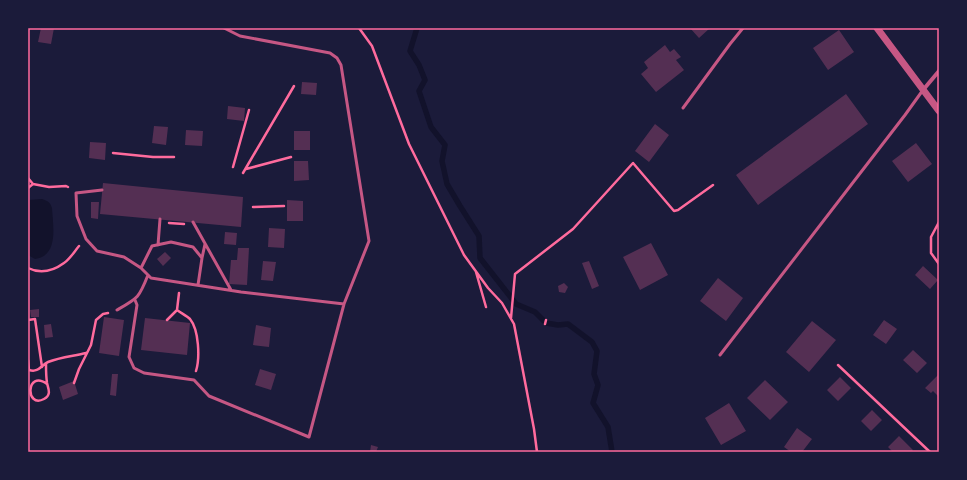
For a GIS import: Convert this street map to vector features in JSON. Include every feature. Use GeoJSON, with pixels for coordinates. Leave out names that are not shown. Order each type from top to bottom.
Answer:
{"type":"FeatureCollection","features":[{"type":"Feature","properties":{"kind":"street"},"geometry":{"type":"LineString","coordinates":[[877,28],[939,111]]}},
{"type":"Feature","properties":{"kind":"street"},"geometry":{"type":"LineString","coordinates":[[923,90],[939,71]]}},
{"type":"Feature","properties":{"kind":"lane"},"geometry":{"type":"LineString","coordinates":[[135,300],[137,305],[129,358],[134,368],[144,374],[194,380],[209,396],[309,437],[344,304],[368,241],[340,65],[337,58],[330,53],[240,36],[224,28]]}},
{"type":"Feature","properties":{"kind":"lane"},"geometry":{"type":"LineString","coordinates":[[683,108],[743,28]]}},
{"type":"Feature","properties":{"kind":"lane"},"geometry":{"type":"LineString","coordinates":[[720,355],[923,90]]}},
{"type":"Feature","properties":{"kind":"lane"},"geometry":{"type":"LineString","coordinates":[[102,190],[76,193],[76,216],[86,239],[97,250],[124,256],[141,268],[151,278],[231,290],[344,304]]}},
{"type":"Feature","properties":{"kind":"lane"},"geometry":{"type":"LineString","coordinates":[[158,245],[160,220]]}},
{"type":"Feature","properties":{"kind":"lane"},"geometry":{"type":"LineString","coordinates":[[194,224],[231,290]]}},
{"type":"Feature","properties":{"kind":"lane"},"geometry":{"type":"LineString","coordinates":[[141,268],[152,246],[171,242],[193,247],[202,258]]}},
{"type":"Feature","properties":{"kind":"lane"},"geometry":{"type":"LineString","coordinates":[[198,285],[202,258],[206,244]]}},
{"type":"Feature","properties":{"kind":"lane"},"geometry":{"type":"LineString","coordinates":[[118,310],[135,300],[148,276]]}},
{"type":"Feature","properties":{"kind":"path"},"geometry":{"type":"LineString","coordinates":[[359,28],[372,46],[410,144],[464,255],[488,288],[502,303],[514,324],[537,452]]}},
{"type":"Feature","properties":{"kind":"path"},"geometry":{"type":"LineString","coordinates":[[243,173],[294,86]]}},
{"type":"Feature","properties":{"kind":"path"},"geometry":{"type":"LineString","coordinates":[[233,167],[248,110]]}},
{"type":"Feature","properties":{"kind":"path"},"geometry":{"type":"LineString","coordinates":[[113,153],[153,157],[174,157]]}},
{"type":"Feature","properties":{"kind":"path"},"geometry":{"type":"LineString","coordinates":[[245,169],[291,157]]}},
{"type":"Feature","properties":{"kind":"path"},"geometry":{"type":"LineString","coordinates":[[511,318],[515,274],[573,229],[633,163],[674,211],[678,210],[713,185]]}},
{"type":"Feature","properties":{"kind":"path"},"geometry":{"type":"LineString","coordinates":[[28,178],[33,184],[49,187],[66,186],[76,193]]}},
{"type":"Feature","properties":{"kind":"path"},"geometry":{"type":"LineString","coordinates":[[28,188],[33,184]]}},
{"type":"Feature","properties":{"kind":"path"},"geometry":{"type":"LineString","coordinates":[[253,207],[284,206]]}},
{"type":"Feature","properties":{"kind":"path"},"geometry":{"type":"LineString","coordinates":[[160,220],[194,224]]}},
{"type":"Feature","properties":{"kind":"path"},"geometry":{"type":"LineString","coordinates":[[939,222],[931,237],[931,253],[939,264]]}},
{"type":"Feature","properties":{"kind":"path"},"geometry":{"type":"LineString","coordinates":[[28,268],[34,271],[49,271],[65,263],[86,239]]}},
{"type":"Feature","properties":{"kind":"path"},"geometry":{"type":"LineString","coordinates":[[475,270],[486,307]]}},
{"type":"Feature","properties":{"kind":"path"},"geometry":{"type":"LineString","coordinates":[[167,320],[177,310],[180,283]]}},
{"type":"Feature","properties":{"kind":"path"},"geometry":{"type":"LineString","coordinates":[[74,383],[91,345],[96,320],[103,314],[118,310]]}},
{"type":"Feature","properties":{"kind":"path"},"geometry":{"type":"LineString","coordinates":[[177,310],[189,318],[194,327],[199,360],[194,380]]}},
{"type":"Feature","properties":{"kind":"path"},"geometry":{"type":"LineString","coordinates":[[28,320],[35,319],[42,367]]}},
{"type":"Feature","properties":{"kind":"path"},"geometry":{"type":"LineString","coordinates":[[545,324],[546,320]]}},
{"type":"Feature","properties":{"kind":"path"},"geometry":{"type":"LineString","coordinates":[[28,360],[29,370],[33,371],[42,367],[47,362],[87,353]]}},
{"type":"Feature","properties":{"kind":"path"},"geometry":{"type":"LineString","coordinates":[[46,364],[49,393],[43,400],[38,400],[30,395],[29,390],[34,382],[43,381],[47,384]]}},
{"type":"Feature","properties":{"kind":"path"},"geometry":{"type":"LineString","coordinates":[[838,365],[930,452]]}},
{"type":"Feature","properties":{"kind":"shaded area"},"geometry":{"type":"Polygon","coordinates":[[[28,200],[46,200],[52,208],[53,239],[48,252],[43,257],[35,259],[28,255],[28,200]]]}},
{"type":"Feature","properties":{"kind":"building"},"geometry":{"type":"Polygon","coordinates":[[[41,28],[54,28],[51,44],[38,42],[41,28]]]}},
{"type":"Feature","properties":{"kind":"building"},"geometry":{"type":"Polygon","coordinates":[[[690,28],[710,28],[699,38],[690,28]]]}},
{"type":"Feature","properties":{"kind":"building"},"geometry":{"type":"Polygon","coordinates":[[[839,30],[854,52],[828,70],[813,48],[839,30]]]}},
{"type":"Feature","properties":{"kind":"building"},"geometry":{"type":"Polygon","coordinates":[[[665,45],[670,52],[674,49],[681,57],[676,60],[684,70],[656,92],[641,74],[648,68],[644,62],[665,45]]]}},
{"type":"Feature","properties":{"kind":"building"},"geometry":{"type":"Polygon","coordinates":[[[302,82],[317,83],[316,95],[301,94],[302,82]]]}},
{"type":"Feature","properties":{"kind":"building"},"geometry":{"type":"Polygon","coordinates":[[[846,94],[868,124],[758,205],[736,175],[846,94]]]}},
{"type":"Feature","properties":{"kind":"building"},"geometry":{"type":"Polygon","coordinates":[[[228,106],[245,108],[244,121],[227,119],[228,106]]]}},
{"type":"Feature","properties":{"kind":"building"},"geometry":{"type":"Polygon","coordinates":[[[655,124],[669,135],[649,162],[635,151],[655,124]]]}},
{"type":"Feature","properties":{"kind":"building"},"geometry":{"type":"Polygon","coordinates":[[[154,126],[168,127],[166,145],[152,143],[154,126]]]}},
{"type":"Feature","properties":{"kind":"building"},"geometry":{"type":"Polygon","coordinates":[[[186,130],[203,131],[202,146],[185,145],[186,130]]]}},
{"type":"Feature","properties":{"kind":"building"},"geometry":{"type":"Polygon","coordinates":[[[294,131],[310,131],[310,150],[294,150],[294,131]]]}},
{"type":"Feature","properties":{"kind":"building"},"geometry":{"type":"Polygon","coordinates":[[[90,142],[106,143],[105,160],[89,158],[90,142]]]}},
{"type":"Feature","properties":{"kind":"building"},"geometry":{"type":"Polygon","coordinates":[[[916,143],[932,164],[908,182],[892,161],[916,143]]]}},
{"type":"Feature","properties":{"kind":"building"},"geometry":{"type":"Polygon","coordinates":[[[294,161],[308,161],[309,180],[294,181],[294,161]]]}},
{"type":"Feature","properties":{"kind":"building"},"geometry":{"type":"Polygon","coordinates":[[[103,183],[243,197],[241,227],[100,214],[103,183]]]}},
{"type":"Feature","properties":{"kind":"building"},"geometry":{"type":"Polygon","coordinates":[[[287,200],[303,201],[303,221],[287,221],[287,200]]]}},
{"type":"Feature","properties":{"kind":"building"},"geometry":{"type":"Polygon","coordinates":[[[91,202],[99,202],[98,219],[91,218],[91,202]]]}},
{"type":"Feature","properties":{"kind":"building"},"geometry":{"type":"Polygon","coordinates":[[[269,228],[285,229],[284,248],[268,247],[269,228]]]}},
{"type":"Feature","properties":{"kind":"building"},"geometry":{"type":"Polygon","coordinates":[[[225,232],[237,233],[236,245],[224,244],[225,232]]]}},
{"type":"Feature","properties":{"kind":"building"},"geometry":{"type":"Polygon","coordinates":[[[651,243],[668,275],[640,290],[623,257],[651,243]]]}},
{"type":"Feature","properties":{"kind":"building"},"geometry":{"type":"Polygon","coordinates":[[[238,248],[249,248],[247,285],[229,284],[231,260],[237,260],[238,248]]]}},
{"type":"Feature","properties":{"kind":"building"},"geometry":{"type":"Polygon","coordinates":[[[165,252],[171,258],[163,266],[157,259],[165,252]]]}},
{"type":"Feature","properties":{"kind":"building"},"geometry":{"type":"Polygon","coordinates":[[[263,261],[276,262],[273,281],[261,280],[263,261]]]}},
{"type":"Feature","properties":{"kind":"building"},"geometry":{"type":"Polygon","coordinates":[[[589,261],[599,286],[592,289],[582,263],[589,261]]]}},
{"type":"Feature","properties":{"kind":"building"},"geometry":{"type":"Polygon","coordinates":[[[923,266],[938,280],[930,289],[915,275],[923,266]]]}},
{"type":"Feature","properties":{"kind":"building"},"geometry":{"type":"Polygon","coordinates":[[[718,278],[743,298],[726,321],[700,301],[718,278]]]}},
{"type":"Feature","properties":{"kind":"building"},"geometry":{"type":"Polygon","coordinates":[[[564,283],[568,287],[565,293],[559,292],[558,286],[564,283]]]}},
{"type":"Feature","properties":{"kind":"building"},"geometry":{"type":"Polygon","coordinates":[[[39,309],[39,317],[31,317],[30,310],[39,309]]]}},
{"type":"Feature","properties":{"kind":"building"},"geometry":{"type":"Polygon","coordinates":[[[104,317],[124,320],[119,356],[99,353],[104,317]]]}},
{"type":"Feature","properties":{"kind":"building"},"geometry":{"type":"Polygon","coordinates":[[[145,318],[190,323],[187,355],[141,350],[145,318]]]}},
{"type":"Feature","properties":{"kind":"building"},"geometry":{"type":"Polygon","coordinates":[[[884,320],[897,329],[886,344],[873,335],[884,320]]]}},
{"type":"Feature","properties":{"kind":"building"},"geometry":{"type":"Polygon","coordinates":[[[812,321],[836,340],[809,372],[786,352],[812,321]]]}},
{"type":"Feature","properties":{"kind":"building"},"geometry":{"type":"Polygon","coordinates":[[[51,324],[53,337],[45,338],[44,325],[51,324]]]}},
{"type":"Feature","properties":{"kind":"building"},"geometry":{"type":"Polygon","coordinates":[[[256,325],[271,328],[269,347],[253,345],[256,325]]]}},
{"type":"Feature","properties":{"kind":"building"},"geometry":{"type":"Polygon","coordinates":[[[913,350],[927,363],[917,373],[903,360],[913,350]]]}},
{"type":"Feature","properties":{"kind":"building"},"geometry":{"type":"Polygon","coordinates":[[[260,369],[276,374],[271,390],[255,385],[260,369]]]}},
{"type":"Feature","properties":{"kind":"building"},"geometry":{"type":"Polygon","coordinates":[[[112,374],[118,374],[116,396],[110,395],[112,374]]]}},
{"type":"Feature","properties":{"kind":"building"},"geometry":{"type":"Polygon","coordinates":[[[938,375],[939,397],[933,391],[931,393],[925,388],[938,375]]]}},
{"type":"Feature","properties":{"kind":"building"},"geometry":{"type":"Polygon","coordinates":[[[840,377],[851,388],[838,401],[827,390],[840,377]]]}},
{"type":"Feature","properties":{"kind":"building"},"geometry":{"type":"Polygon","coordinates":[[[765,380],[788,402],[770,420],[747,398],[765,380]]]}},
{"type":"Feature","properties":{"kind":"building"},"geometry":{"type":"Polygon","coordinates":[[[74,381],[78,394],[63,400],[59,387],[74,381]]]}},
{"type":"Feature","properties":{"kind":"building"},"geometry":{"type":"Polygon","coordinates":[[[729,403],[746,431],[721,445],[705,418],[729,403]]]}},
{"type":"Feature","properties":{"kind":"building"},"geometry":{"type":"Polygon","coordinates":[[[872,410],[882,420],[871,431],[861,421],[872,410]]]}},
{"type":"Feature","properties":{"kind":"building"},"geometry":{"type":"Polygon","coordinates":[[[797,428],[812,439],[802,452],[791,452],[784,447],[797,428]]]}},
{"type":"Feature","properties":{"kind":"building"},"geometry":{"type":"Polygon","coordinates":[[[899,436],[913,450],[911,452],[893,452],[888,447],[899,436]]]}},
{"type":"Feature","properties":{"kind":"building"},"geometry":{"type":"Polygon","coordinates":[[[371,445],[378,447],[376,452],[370,452],[371,445]]]}},
{"type":"Feature","properties":{"kind":"waterway"},"geometry":{"type":"LineString","coordinates":[[417,28],[410,51],[419,65],[425,80],[419,91],[431,127],[445,145],[442,161],[447,184],[479,236],[480,258],[516,304],[535,312],[546,323],[558,325],[568,324],[592,342],[597,351],[594,374],[598,385],[593,403],[608,427],[612,452]]}}]}
